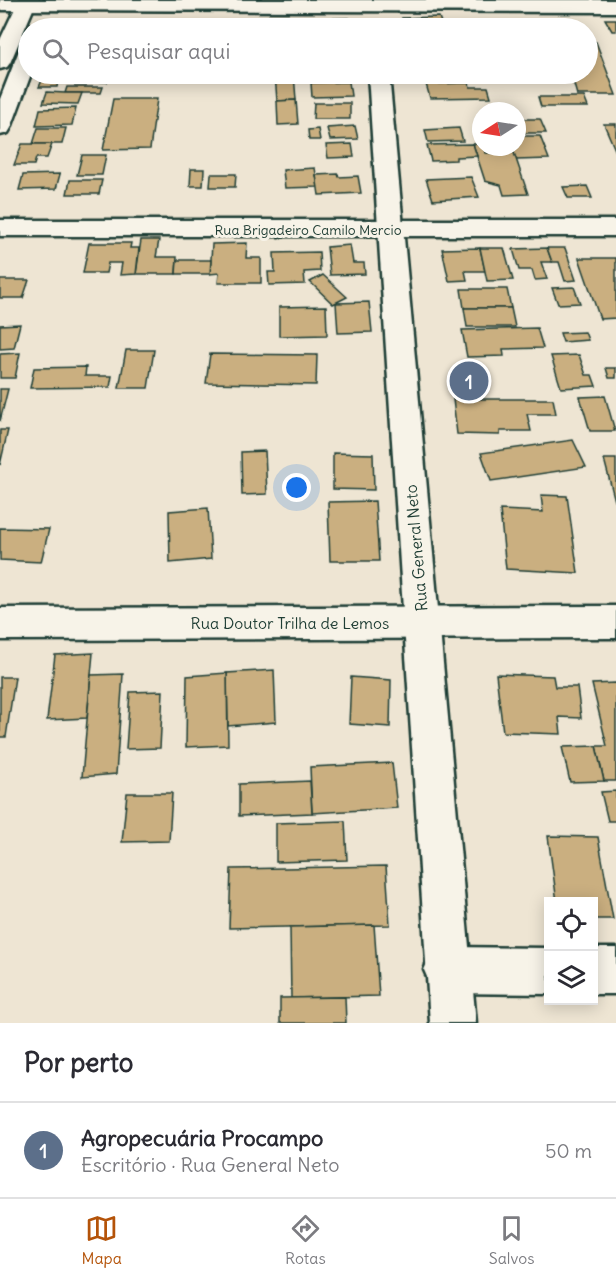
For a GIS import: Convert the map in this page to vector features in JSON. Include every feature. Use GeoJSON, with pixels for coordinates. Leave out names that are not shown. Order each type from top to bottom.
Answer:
{"type":"FeatureCollection","features":[{"type":"Feature","properties":{"kind":"street"},"geometry":{"type":"LineString","coordinates":[[36,2],[38,18]]}},
{"type":"Feature","properties":{"kind":"street"},"geometry":{"type":"LineString","coordinates":[[27,18],[36,2]]}},
{"type":"Feature","properties":{"kind":"street"},"geometry":{"type":"LineString","coordinates":[[0,4],[36,2],[373,2],[616,6]]}},
{"type":"Feature","properties":{"kind":"street"},"geometry":{"type":"LineString","coordinates":[[373,2],[374,18]]}},
{"type":"Feature","properties":{"kind":"street"},"geometry":{"type":"LineString","coordinates":[[0,63],[18,32]]}},
{"type":"Feature","properties":{"kind":"street"},"geometry":{"type":"LineString","coordinates":[[0,128],[18,80]]}},
{"type":"Feature","properties":{"kind":"street","name":"Rua General Neto"},"geometry":{"type":"LineString","coordinates":[[379,84],[422,622],[447,970],[453,1023]]}},
{"type":"Feature","properties":{"kind":"street","name":"Rua Brigadeiro Camilo Mercio"},"geometry":{"type":"LineString","coordinates":[[0,213],[197,221],[611,220]]}},
{"type":"Feature","properties":{"kind":"street","name":"Rua Brigadeiro Camilo Mercio"},"geometry":{"type":"LineString","coordinates":[[0,228],[197,221]]}},
{"type":"Feature","properties":{"kind":"street","name":"Rua Doutor Trilha de Lemos"},"geometry":{"type":"LineString","coordinates":[[0,624],[616,622]]}},
{"type":"Feature","properties":{"kind":"street"},"geometry":{"type":"LineString","coordinates":[[447,970],[544,971]]}},
{"type":"Feature","properties":{"kind":"street"},"geometry":{"type":"LineString","coordinates":[[598,971],[616,971]]}},
{"type":"Feature","properties":{"kind":"building"},"geometry":{"type":"Polygon","coordinates":[[[605,19],[616,19],[616,31],[612,31],[605,19]]]}},
{"type":"Feature","properties":{"kind":"building"},"geometry":{"type":"Polygon","coordinates":[[[598,47],[616,95],[577,95],[574,84],[598,84],[598,47]]]}},
{"type":"Feature","properties":{"kind":"building"},"geometry":{"type":"Polygon","coordinates":[[[40,84],[58,84],[57,87],[39,87],[40,84]]]}},
{"type":"Feature","properties":{"kind":"building"},"geometry":{"type":"Polygon","coordinates":[[[276,84],[295,84],[296,100],[277,101],[276,84]]]}},
{"type":"Feature","properties":{"kind":"building"},"geometry":{"type":"Polygon","coordinates":[[[311,84],[349,84],[351,96],[312,97],[311,84]]]}},
{"type":"Feature","properties":{"kind":"building"},"geometry":{"type":"Polygon","coordinates":[[[426,84],[469,84],[470,87],[488,87],[491,97],[430,98],[426,84]]]}},
{"type":"Feature","properties":{"kind":"building"},"geometry":{"type":"Polygon","coordinates":[[[67,87],[103,87],[101,93],[65,93],[67,87]]]}},
{"type":"Feature","properties":{"kind":"building"},"geometry":{"type":"Polygon","coordinates":[[[47,92],[82,93],[78,104],[43,103],[47,92]]]}},
{"type":"Feature","properties":{"kind":"building"},"geometry":{"type":"Polygon","coordinates":[[[538,97],[584,97],[588,107],[541,107],[538,97]]]}},
{"type":"Feature","properties":{"kind":"building"},"geometry":{"type":"Polygon","coordinates":[[[113,99],[157,99],[150,149],[103,150],[113,99]]]}},
{"type":"Feature","properties":{"kind":"building"},"geometry":{"type":"Polygon","coordinates":[[[296,100],[298,124],[278,125],[277,101],[296,100]]]}},
{"type":"Feature","properties":{"kind":"building"},"geometry":{"type":"Polygon","coordinates":[[[314,103],[350,103],[350,119],[313,119],[314,103]]]}},
{"type":"Feature","properties":{"kind":"building"},"geometry":{"type":"Polygon","coordinates":[[[76,108],[72,125],[36,126],[40,109],[76,108]]]}},
{"type":"Feature","properties":{"kind":"building"},"geometry":{"type":"Polygon","coordinates":[[[526,119],[540,119],[546,133],[526,133],[526,119]]]}},
{"type":"Feature","properties":{"kind":"building"},"geometry":{"type":"Polygon","coordinates":[[[604,124],[616,124],[616,152],[604,124]]]}},
{"type":"Feature","properties":{"kind":"building"},"geometry":{"type":"Polygon","coordinates":[[[355,126],[358,139],[330,140],[327,128],[355,126]]]}},
{"type":"Feature","properties":{"kind":"building"},"geometry":{"type":"Polygon","coordinates":[[[38,128],[66,128],[62,144],[33,144],[38,128]]]}},
{"type":"Feature","properties":{"kind":"building"},"geometry":{"type":"Polygon","coordinates":[[[459,128],[463,141],[428,142],[425,130],[459,128]]]}},
{"type":"Feature","properties":{"kind":"building"},"geometry":{"type":"Polygon","coordinates":[[[318,129],[320,140],[309,140],[308,130],[318,129]]]}},
{"type":"Feature","properties":{"kind":"building"},"geometry":{"type":"Polygon","coordinates":[[[526,136],[540,136],[549,159],[516,160],[515,156],[526,156],[526,136]]]}},
{"type":"Feature","properties":{"kind":"building"},"geometry":{"type":"Polygon","coordinates":[[[22,144],[52,144],[47,158],[36,158],[34,165],[14,165],[22,144]]]}},
{"type":"Feature","properties":{"kind":"building"},"geometry":{"type":"Polygon","coordinates":[[[352,144],[354,157],[328,158],[326,145],[352,144]]]}},
{"type":"Feature","properties":{"kind":"building"},"geometry":{"type":"Polygon","coordinates":[[[472,144],[472,156],[477,156],[431,161],[427,145],[472,144]]]}},
{"type":"Feature","properties":{"kind":"building"},"geometry":{"type":"Polygon","coordinates":[[[82,155],[106,155],[102,175],[77,175],[82,155]]]}},
{"type":"Feature","properties":{"kind":"building"},"geometry":{"type":"Polygon","coordinates":[[[477,156],[515,156],[528,194],[504,195],[501,185],[485,181],[477,156]]]}},
{"type":"Feature","properties":{"kind":"building"},"geometry":{"type":"Polygon","coordinates":[[[315,168],[318,187],[285,188],[283,170],[315,168]]]}},
{"type":"Feature","properties":{"kind":"building"},"geometry":{"type":"Polygon","coordinates":[[[191,169],[204,169],[203,186],[190,186],[191,169]]]}},
{"type":"Feature","properties":{"kind":"building"},"geometry":{"type":"Polygon","coordinates":[[[60,174],[56,189],[19,190],[23,175],[60,174]]]}},
{"type":"Feature","properties":{"kind":"building"},"geometry":{"type":"Polygon","coordinates":[[[211,174],[236,174],[235,187],[210,187],[211,174]]]}},
{"type":"Feature","properties":{"kind":"building"},"geometry":{"type":"Polygon","coordinates":[[[338,174],[339,177],[358,176],[361,193],[319,195],[316,175],[338,174]]]}},
{"type":"Feature","properties":{"kind":"building"},"geometry":{"type":"Polygon","coordinates":[[[471,177],[479,197],[433,200],[426,179],[471,177]]]}},
{"type":"Feature","properties":{"kind":"building"},"geometry":{"type":"Polygon","coordinates":[[[70,180],[102,180],[99,194],[67,194],[70,180]]]}},
{"type":"Feature","properties":{"kind":"building"},"geometry":{"type":"Polygon","coordinates":[[[587,186],[592,198],[568,198],[563,187],[587,186]]]}},
{"type":"Feature","properties":{"kind":"building"},"geometry":{"type":"Polygon","coordinates":[[[141,240],[159,240],[156,257],[177,257],[176,274],[136,274],[141,240]]]}},
{"type":"Feature","properties":{"kind":"building"},"geometry":{"type":"Polygon","coordinates":[[[89,243],[131,243],[130,248],[139,248],[136,274],[120,275],[122,263],[108,263],[106,273],[83,273],[89,243]]]}},
{"type":"Feature","properties":{"kind":"building"},"geometry":{"type":"Polygon","coordinates":[[[247,243],[246,258],[261,258],[261,283],[218,283],[219,273],[210,274],[212,244],[247,243]]]}},
{"type":"Feature","properties":{"kind":"building"},"geometry":{"type":"Polygon","coordinates":[[[350,245],[353,263],[364,263],[365,274],[330,275],[327,247],[350,245]]]}},
{"type":"Feature","properties":{"kind":"building"},"geometry":{"type":"Polygon","coordinates":[[[480,248],[485,271],[465,271],[467,280],[449,281],[442,249],[480,248]]]}},
{"type":"Feature","properties":{"kind":"building"},"geometry":{"type":"Polygon","coordinates":[[[480,248],[504,248],[513,280],[487,281],[480,248]]]}},
{"type":"Feature","properties":{"kind":"building"},"geometry":{"type":"Polygon","coordinates":[[[547,248],[552,262],[541,262],[547,279],[535,280],[532,270],[519,270],[513,249],[547,248]]]}},
{"type":"Feature","properties":{"kind":"building"},"geometry":{"type":"Polygon","coordinates":[[[547,248],[565,248],[576,280],[565,281],[559,262],[552,262],[547,248]]]}},
{"type":"Feature","properties":{"kind":"building"},"geometry":{"type":"Polygon","coordinates":[[[319,252],[320,271],[304,272],[305,284],[269,285],[268,272],[275,272],[274,253],[319,252]]]}},
{"type":"Feature","properties":{"kind":"building"},"geometry":{"type":"Polygon","coordinates":[[[579,258],[616,258],[616,318],[600,319],[579,258]]]}},
{"type":"Feature","properties":{"kind":"building"},"geometry":{"type":"Polygon","coordinates":[[[177,260],[211,260],[210,274],[176,274],[177,260]]]}},
{"type":"Feature","properties":{"kind":"building"},"geometry":{"type":"Polygon","coordinates":[[[323,275],[347,297],[333,304],[310,282],[323,275]]]}},
{"type":"Feature","properties":{"kind":"building"},"geometry":{"type":"Polygon","coordinates":[[[0,280],[29,280],[23,298],[0,298],[0,280]]]}},
{"type":"Feature","properties":{"kind":"building"},"geometry":{"type":"Polygon","coordinates":[[[574,287],[580,303],[558,304],[552,288],[574,287]]]}},
{"type":"Feature","properties":{"kind":"building"},"geometry":{"type":"Polygon","coordinates":[[[461,289],[507,289],[511,308],[464,308],[461,289]]]}},
{"type":"Feature","properties":{"kind":"building"},"geometry":{"type":"Polygon","coordinates":[[[369,302],[372,332],[338,333],[336,303],[369,302]]]}},
{"type":"Feature","properties":{"kind":"building"},"geometry":{"type":"Polygon","coordinates":[[[326,306],[327,335],[279,336],[279,307],[326,306]]]}},
{"type":"Feature","properties":{"kind":"building"},"geometry":{"type":"Polygon","coordinates":[[[464,308],[511,308],[515,327],[467,327],[464,308]]]}},
{"type":"Feature","properties":{"kind":"building"},"geometry":{"type":"Polygon","coordinates":[[[20,324],[14,348],[0,349],[0,325],[20,324]]]}},
{"type":"Feature","properties":{"kind":"building"},"geometry":{"type":"Polygon","coordinates":[[[537,328],[543,348],[503,349],[504,356],[467,357],[462,330],[537,328]]]}},
{"type":"Feature","properties":{"kind":"building"},"geometry":{"type":"Polygon","coordinates":[[[585,332],[588,340],[563,342],[560,333],[585,332]]]}},
{"type":"Feature","properties":{"kind":"building"},"geometry":{"type":"Polygon","coordinates":[[[126,350],[154,350],[148,388],[119,388],[126,350]]]}},
{"type":"Feature","properties":{"kind":"building"},"geometry":{"type":"Polygon","coordinates":[[[20,353],[15,378],[0,378],[0,354],[20,353]]]}},
{"type":"Feature","properties":{"kind":"building"},"geometry":{"type":"Polygon","coordinates":[[[210,354],[317,355],[316,385],[206,383],[210,354]]]}},
{"type":"Feature","properties":{"kind":"building"},"geometry":{"type":"Polygon","coordinates":[[[579,355],[586,375],[592,375],[596,386],[561,388],[551,356],[579,355]]]}},
{"type":"Feature","properties":{"kind":"building"},"geometry":{"type":"Polygon","coordinates":[[[86,367],[85,376],[112,376],[110,387],[30,388],[34,368],[86,367]]]}},
{"type":"Feature","properties":{"kind":"building"},"geometry":{"type":"Polygon","coordinates":[[[606,368],[616,368],[616,378],[609,378],[606,368]]]}},
{"type":"Feature","properties":{"kind":"building"},"geometry":{"type":"Polygon","coordinates":[[[0,389],[8,389],[0,421],[0,389]]]}},
{"type":"Feature","properties":{"kind":"building"},"geometry":{"type":"Polygon","coordinates":[[[605,396],[615,431],[590,431],[580,397],[605,396]]]}},
{"type":"Feature","properties":{"kind":"building"},"geometry":{"type":"Polygon","coordinates":[[[453,399],[553,399],[556,414],[527,414],[531,431],[500,431],[500,435],[457,434],[453,399]]]}},
{"type":"Feature","properties":{"kind":"building"},"geometry":{"type":"Polygon","coordinates":[[[0,430],[8,430],[0,465],[0,430]]]}},
{"type":"Feature","properties":{"kind":"building"},"geometry":{"type":"Polygon","coordinates":[[[573,440],[586,467],[491,481],[481,453],[573,440]]]}},
{"type":"Feature","properties":{"kind":"building"},"geometry":{"type":"Polygon","coordinates":[[[265,451],[267,494],[242,495],[241,452],[265,451]]]}},
{"type":"Feature","properties":{"kind":"building"},"geometry":{"type":"Polygon","coordinates":[[[333,453],[373,454],[374,490],[333,489],[333,453]]]}},
{"type":"Feature","properties":{"kind":"building"},"geometry":{"type":"Polygon","coordinates":[[[604,459],[616,459],[616,501],[615,501],[604,459]]]}},
{"type":"Feature","properties":{"kind":"building"},"geometry":{"type":"Polygon","coordinates":[[[541,495],[567,496],[578,573],[506,569],[500,510],[543,512],[541,495]]]}},
{"type":"Feature","properties":{"kind":"building"},"geometry":{"type":"Polygon","coordinates":[[[375,501],[379,561],[330,561],[328,502],[375,501]]]}},
{"type":"Feature","properties":{"kind":"building"},"geometry":{"type":"Polygon","coordinates":[[[208,508],[211,559],[170,563],[169,511],[208,508]]]}},
{"type":"Feature","properties":{"kind":"building"},"geometry":{"type":"Polygon","coordinates":[[[0,528],[49,529],[41,562],[0,560],[0,528]]]}},
{"type":"Feature","properties":{"kind":"building"},"geometry":{"type":"Polygon","coordinates":[[[93,653],[87,718],[47,720],[55,655],[93,653]]]}},
{"type":"Feature","properties":{"kind":"building"},"geometry":{"type":"Polygon","coordinates":[[[274,670],[276,722],[228,726],[227,673],[274,670]]]}},
{"type":"Feature","properties":{"kind":"building"},"geometry":{"type":"Polygon","coordinates":[[[227,673],[228,745],[186,747],[187,676],[227,673]]]}},
{"type":"Feature","properties":{"kind":"building"},"geometry":{"type":"Polygon","coordinates":[[[123,674],[116,774],[82,777],[91,675],[123,674]]]}},
{"type":"Feature","properties":{"kind":"building"},"geometry":{"type":"Polygon","coordinates":[[[496,674],[553,676],[555,687],[577,687],[581,718],[559,717],[561,734],[503,732],[496,674]]]}},
{"type":"Feature","properties":{"kind":"building"},"geometry":{"type":"Polygon","coordinates":[[[0,677],[15,677],[6,737],[0,737],[0,677]]]}},
{"type":"Feature","properties":{"kind":"building"},"geometry":{"type":"Polygon","coordinates":[[[351,677],[391,680],[390,727],[349,724],[351,677]]]}},
{"type":"Feature","properties":{"kind":"building"},"geometry":{"type":"Polygon","coordinates":[[[616,683],[616,781],[604,781],[596,746],[607,746],[592,684],[616,683]]]}},
{"type":"Feature","properties":{"kind":"building"},"geometry":{"type":"Polygon","coordinates":[[[163,691],[160,748],[126,749],[130,692],[163,691]]]}},
{"type":"Feature","properties":{"kind":"building"},"geometry":{"type":"Polygon","coordinates":[[[596,746],[604,781],[570,782],[562,747],[596,746]]]}},
{"type":"Feature","properties":{"kind":"building"},"geometry":{"type":"Polygon","coordinates":[[[392,763],[397,808],[312,813],[310,767],[392,763]]]}},
{"type":"Feature","properties":{"kind":"building"},"geometry":{"type":"Polygon","coordinates":[[[310,781],[312,813],[239,816],[239,784],[310,781]]]}},
{"type":"Feature","properties":{"kind":"building"},"geometry":{"type":"Polygon","coordinates":[[[616,791],[616,821],[608,821],[601,792],[616,791]]]}},
{"type":"Feature","properties":{"kind":"building"},"geometry":{"type":"Polygon","coordinates":[[[127,793],[172,793],[169,841],[122,842],[127,793]]]}},
{"type":"Feature","properties":{"kind":"building"},"geometry":{"type":"Polygon","coordinates":[[[345,821],[347,860],[276,862],[276,823],[345,821]]]}},
{"type":"Feature","properties":{"kind":"building"},"geometry":{"type":"Polygon","coordinates":[[[548,836],[598,837],[613,919],[598,919],[598,897],[556,897],[548,836]]]}},
{"type":"Feature","properties":{"kind":"building"},"geometry":{"type":"Polygon","coordinates":[[[386,866],[390,925],[229,928],[231,869],[386,866]]]}},
{"type":"Feature","properties":{"kind":"building"},"geometry":{"type":"Polygon","coordinates":[[[374,925],[379,996],[291,998],[290,927],[374,925]]]}},
{"type":"Feature","properties":{"kind":"building"},"geometry":{"type":"Polygon","coordinates":[[[345,997],[346,1023],[280,1023],[280,998],[345,997]]]}},
{"type":"Feature","properties":{"kind":"place","name":"Agropecuária Procampo"},"geometry":{"type":"Point","coordinates":[469,381]}}]}
